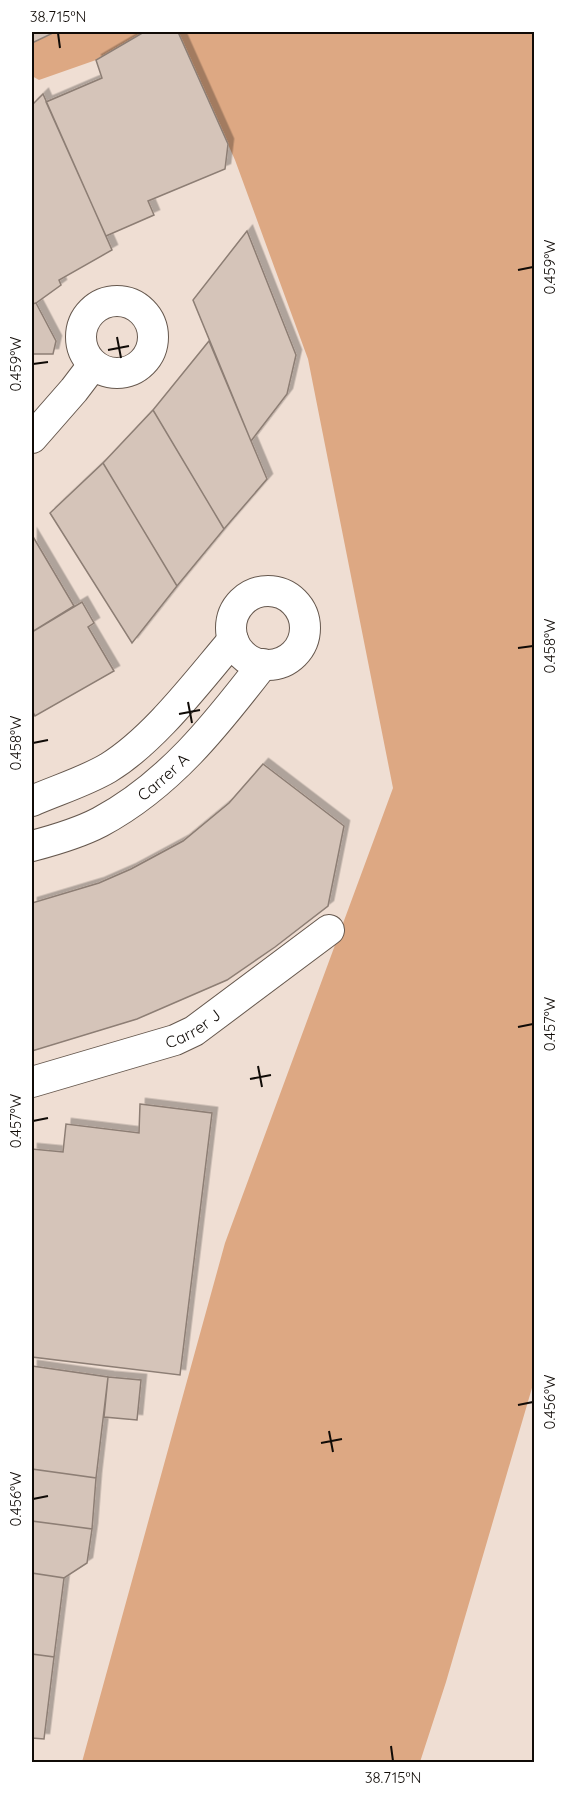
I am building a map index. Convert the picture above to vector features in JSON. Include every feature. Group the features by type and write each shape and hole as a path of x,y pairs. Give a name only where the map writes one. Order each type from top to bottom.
{"street":[{"path":"32,438 93,365"},
{"path":"262,591 285,595 301,611 305,624 304,638 299,650 293,656 282,663 263,664 255,663 244,657 233,640 231,626 234,614 241,603 251,595 262,591"},
{"path":"32,801 92,776 129,754 156,728 233,640"},
{"name":"Carrer A","path":"32,846 98,823 127,807 153,788 202,740 263,664"},
{"name":"Carrer J","path":"32,1082 175,1040 194,1031 329,930"}],"shaded area":[{"path":"53,32 144,32 96,60 39,80 32,76 32,43"},
{"path":"178,32 534,32 534,1381 446,1682 420,1762 82,1762 225,1243 393,788 308,359 235,160"}],"building":[{"path":"32,32 50,32 51,34 32,43"},
{"path":"144,32 178,32 228,144 225,169 148,201 154,215 106,236 46,102 102,78 96,60"},
{"path":"43,94 112,250 59,280 61,285 32,304 32,105"},
{"path":"247,231 296,355 287,394 251,441 193,300"},
{"path":"36,303 56,341 53,354 32,354 32,304"},
{"path":"209,341 267,479 224,529 153,410"},
{"path":"153,410 224,529 177,586 103,463"},
{"path":"103,463 177,586 132,643 50,513"},
{"path":"32,535 74,606 32,632"},
{"path":"82,602 94,623 88,627 114,671 35,716 32,710 32,632"},
{"path":"263,764 344,826 328,906 227,980 137,1019 32,1051 32,903 99,883 183,841 229,803"},
{"path":"140,1104 212,1113 180,1375 32,1357 32,1149 63,1152 66,1124 139,1133"},
{"path":"32,1366 108,1377 96,1478 32,1469"},
{"path":"108,1377 141,1380 137,1420 104,1417"},
{"path":"32,1469 96,1478 92,1529 32,1521"},
{"path":"32,1521 92,1529 87,1563 64,1578 32,1573"},
{"path":"32,1573 64,1578 54,1657 32,1654"},
{"path":"32,1654 54,1657 44,1739 32,1738"}]}
